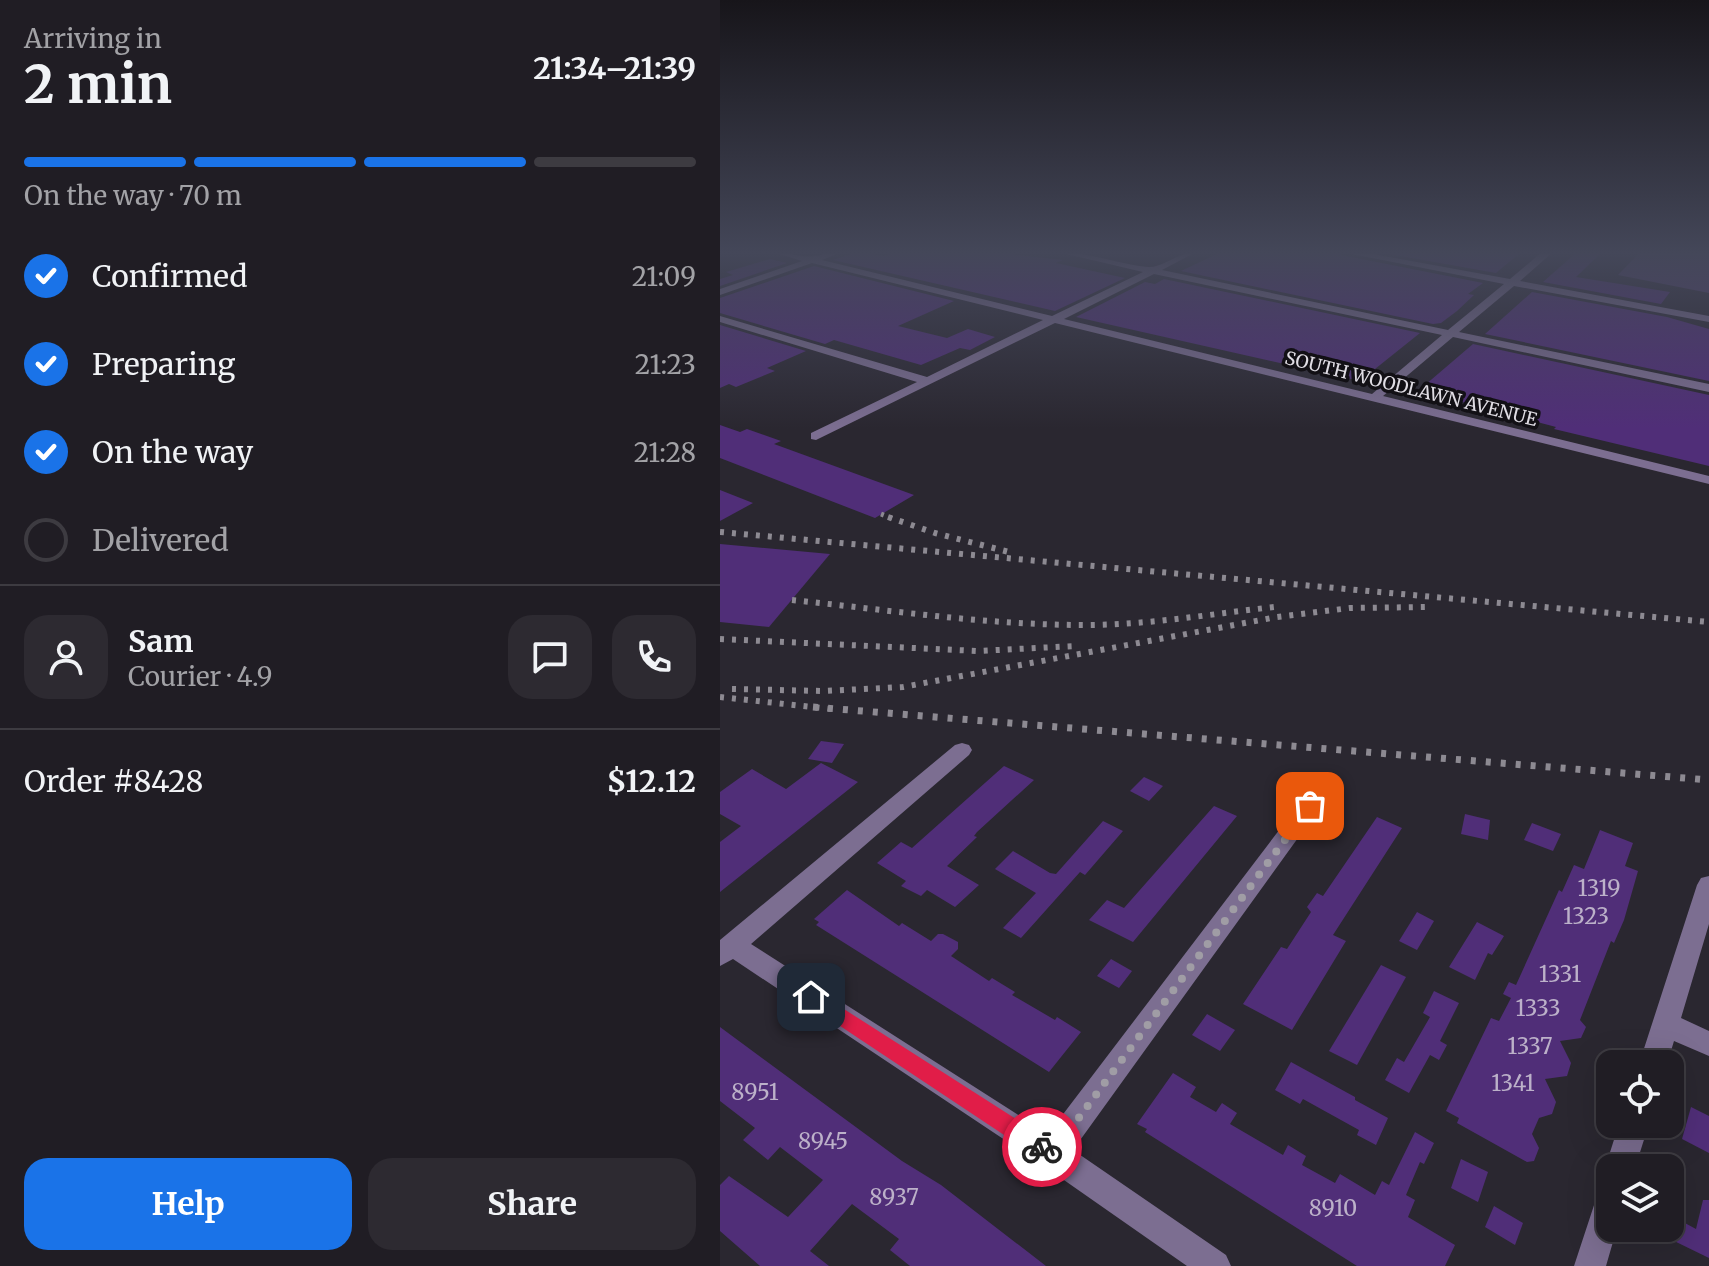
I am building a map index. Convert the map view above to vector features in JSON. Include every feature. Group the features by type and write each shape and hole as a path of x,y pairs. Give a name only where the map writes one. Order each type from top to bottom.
{"street":[{"name":"SOUTH WOODLAWN AVENUE","path":"1021,311 1709,480"},
{"path":"816,436 1070,311"},
{"path":"1343,311 1709,388"},
{"path":"1374,398 1478,311"},
{"path":"1666,311 1709,319"},
{"path":"720,319 928,381"},
{"path":"962,750 726,950 1052,1154 1215,1266"},
{"path":"1052,1154 1310,806"},
{"path":"1657,1050 1709,885"},
{"path":"1665,1024 1709,1044"},
{"path":"1590,1266 1597,1242"}],"building":[{"path":"931,311 898,326 947,338 968,329 995,337 970,350 960,348 921,365 834,340 825,344 720,313"},
{"path":"1088,311 1316,311 1420,333 1360,381 1076,317"},
{"path":"1372,311 1457,311 1441,323"},
{"path":"1511,311 1635,311 1667,317 1709,329 1709,381 1485,334"},
{"path":"720,325 806,351 767,368 775,371 736,387 729,384 720,388"},
{"path":"1473,344 1709,395 1709,466 1554,429 1556,427 1445,397 1438,404 1411,397"},
{"path":"720,425 740,432 747,429 781,441 774,444 914,495 875,518 720,458"},
{"path":"720,490 753,503 720,521"},
{"path":"720,544 830,554 769,627 720,622"},
{"path":"821,741 844,744 832,763 808,759"},
{"path":"821,763 858,782 720,892 720,842 741,826 720,814 720,792 752,769 786,789"},
{"path":"1004,766 1034,780 977,832 974,836 977,837 947,866 979,885 955,907 927,890 921,896 901,886 906,881 877,863 901,842 912,848"},
{"path":"1144,777 1163,786 1149,801 1130,791"},
{"path":"1214,806 1237,816 1133,942 1089,920 1107,900 1124,908"},
{"path":"1465,814 1490,820 1488,840 1461,834"},
{"path":"1377,817 1402,828 1333,935 1346,941 1292,1030 1243,1004 1281,947 1287,949 1311,912 1307,907 1317,893 1323,896"},
{"path":"1103,821 1123,831 1085,875 1080,872 1021,938 1003,928 1036,893 995,869 1013,851 1056,874"},
{"path":"1532,823 1561,834 1553,851 1524,840"},
{"path":"1600,830 1633,843 1625,866 1638,871 1624,920 1614,943 1611,941 1580,1020 1586,1027 1581,1038 1560,1041 1571,1063 1567,1076 1545,1079 1556,1102 1552,1114 1539,1118 1532,1134 1539,1148 1534,1161 1527,1162 1457,1123 1459,1118 1446,1111 1491,1018 1499,1021 1511,998 1503,994 1509,982 1516,985 1559,890 1562,892 1574,865 1584,869"},
{"path":"847,890 899,926 902,923 931,941 938,934 943,934 958,942 958,949 951,956 989,981 992,978 1015,992 1012,995 1081,1032 1049,1072 816,925 819,922 814,919"},
{"path":"1417,912 1434,921 1417,950 1399,941"},
{"path":"1477,922 1504,936 1492,955 1488,953 1475,980 1449,967"},
{"path":"1111,959 1132,971 1119,988 1097,976"},
{"path":"1381,965 1406,977 1357,1065 1329,1051"},
{"path":"1434,991 1459,1003 1440,1041 1447,1045 1439,1060 1430,1055 1409,1093 1385,1080 1397,1058 1404,1062 1430,1017 1423,1013"},
{"path":"1207,1014 1235,1030 1220,1051 1192,1035"},
{"path":"720,1027 902,1161 941,1185 1046,1266 910,1266 890,1250 899,1239 852,1204 810,1251 829,1266 760,1266 720,1231 720,1185 729,1176 788,1217 823,1180 780,1147 768,1160 743,1140 755,1128 720,1101"},
{"path":"1291,1062 1388,1118 1376,1145 1357,1135 1359,1130 1303,1099 1300,1104 1275,1090"},
{"path":"1173,1073 1196,1087 1190,1097 1216,1112 1222,1103 1237,1113 1230,1124 1283,1155 1288,1145 1306,1156 1302,1165 1335,1183 1340,1174 1375,1195 1382,1181 1389,1185 1415,1132 1434,1143 1424,1164 1420,1162 1406,1195 1415,1200 1408,1217 1455,1245 1445,1266 1357,1266 1145,1132 1147,1129 1137,1124"},
{"path":"1691,1107 1709,1116 1709,1153 1682,1139"},
{"path":"1461,1159 1488,1172 1478,1202 1451,1188"},
{"path":"1703,1200 1709,1200 1709,1258 1676,1242 1684,1242 1684,1223 1696,1229"},
{"path":"1494,1206 1523,1223 1515,1245 1485,1227"}],"railway":[{"path":"881,514 894,519"},
{"path":"888,517 1009,552"},
{"path":"720,532 1709,622"},
{"path":"792,600 975,620 1085,625 1156,621 1274,607"},
{"path":"732,689 824,691 903,687 1277,617 1350,608 1425,607"},
{"path":"720,639 978,651 1075,646"},
{"path":"720,697 831,709"},
{"path":"813,707 1709,780"}],"way so far":[{"path":"1042,1147 1052,1154 1310,806"}],"route":[{"path":"811,997 1042,1147"}]}
